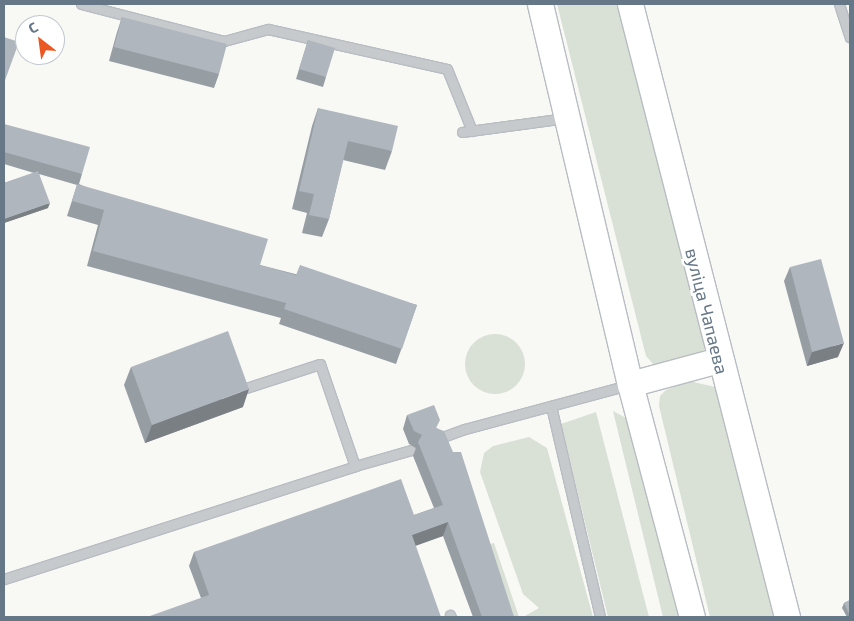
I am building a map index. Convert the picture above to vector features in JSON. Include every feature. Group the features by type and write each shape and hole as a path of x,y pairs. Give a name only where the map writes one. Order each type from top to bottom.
{"main road":[{"path":"540,4 569,118 630,384 692,617"},
{"name":"вуліца Чапаева","path":"630,4 719,360 786,617"},
{"path":"630,384 719,360"}],"lane":[{"path":"81,4 224,41 268,29 447,69 472,131"},
{"path":"839,4 850,37"},
{"path":"462,132 569,118"},
{"path":"246,388 320,364 355,466"},
{"path":"437,440 630,384"},
{"path":"551,406 600,617"},
{"path":"4,579 355,466 411,450"}],"shaded area":[{"path":"557,4 619,4 705,343 703,354 654,365 646,356"},
{"path":"495,334 511,339 516,343 520,348 525,364 520,380 516,385 511,389 495,394 479,389 474,385 470,380 465,364 470,348 474,343 479,339"},
{"path":"689,381 715,387 774,617 710,617 659,406 660,396 666,390"},
{"path":"613,411 628,419 679,617 663,617"},
{"path":"596,412 649,617 608,617 561,424"},
{"path":"529,437 547,448 593,617 523,617 539,608 523,594 480,472 484,453 493,446"},
{"path":"494,543 519,617 505,617 482,546"}],"building":[{"path":"122,17 227,44 219,74 114,47"},
{"path":"4,37 15,41 15,53 4,83"},
{"path":"308,40 335,48 326,77 299,69"},
{"path":"318,108 398,126 392,151 348,141 329,219 309,215 314,194 299,191"},
{"path":"4,124 90,147 82,174 4,152"},
{"path":"38,171 50,203 4,219 4,183"},
{"path":"77,184 268,239 260,265 296,275 300,265 417,305 402,349 284,309 286,303 93,251 104,210 72,201"},
{"path":"821,259 844,343 812,352 790,267"},
{"path":"228,331 249,389 152,425 131,367"},
{"path":"434,405 440,420 436,428 444,431 453,452 461,452 514,617 482,617 448,522 412,535 441,617 147,617 209,595 194,552 401,479 414,515 443,505 418,442 422,435 414,431 407,415"},
{"path":"850,600 850,616 844,603"}]}
